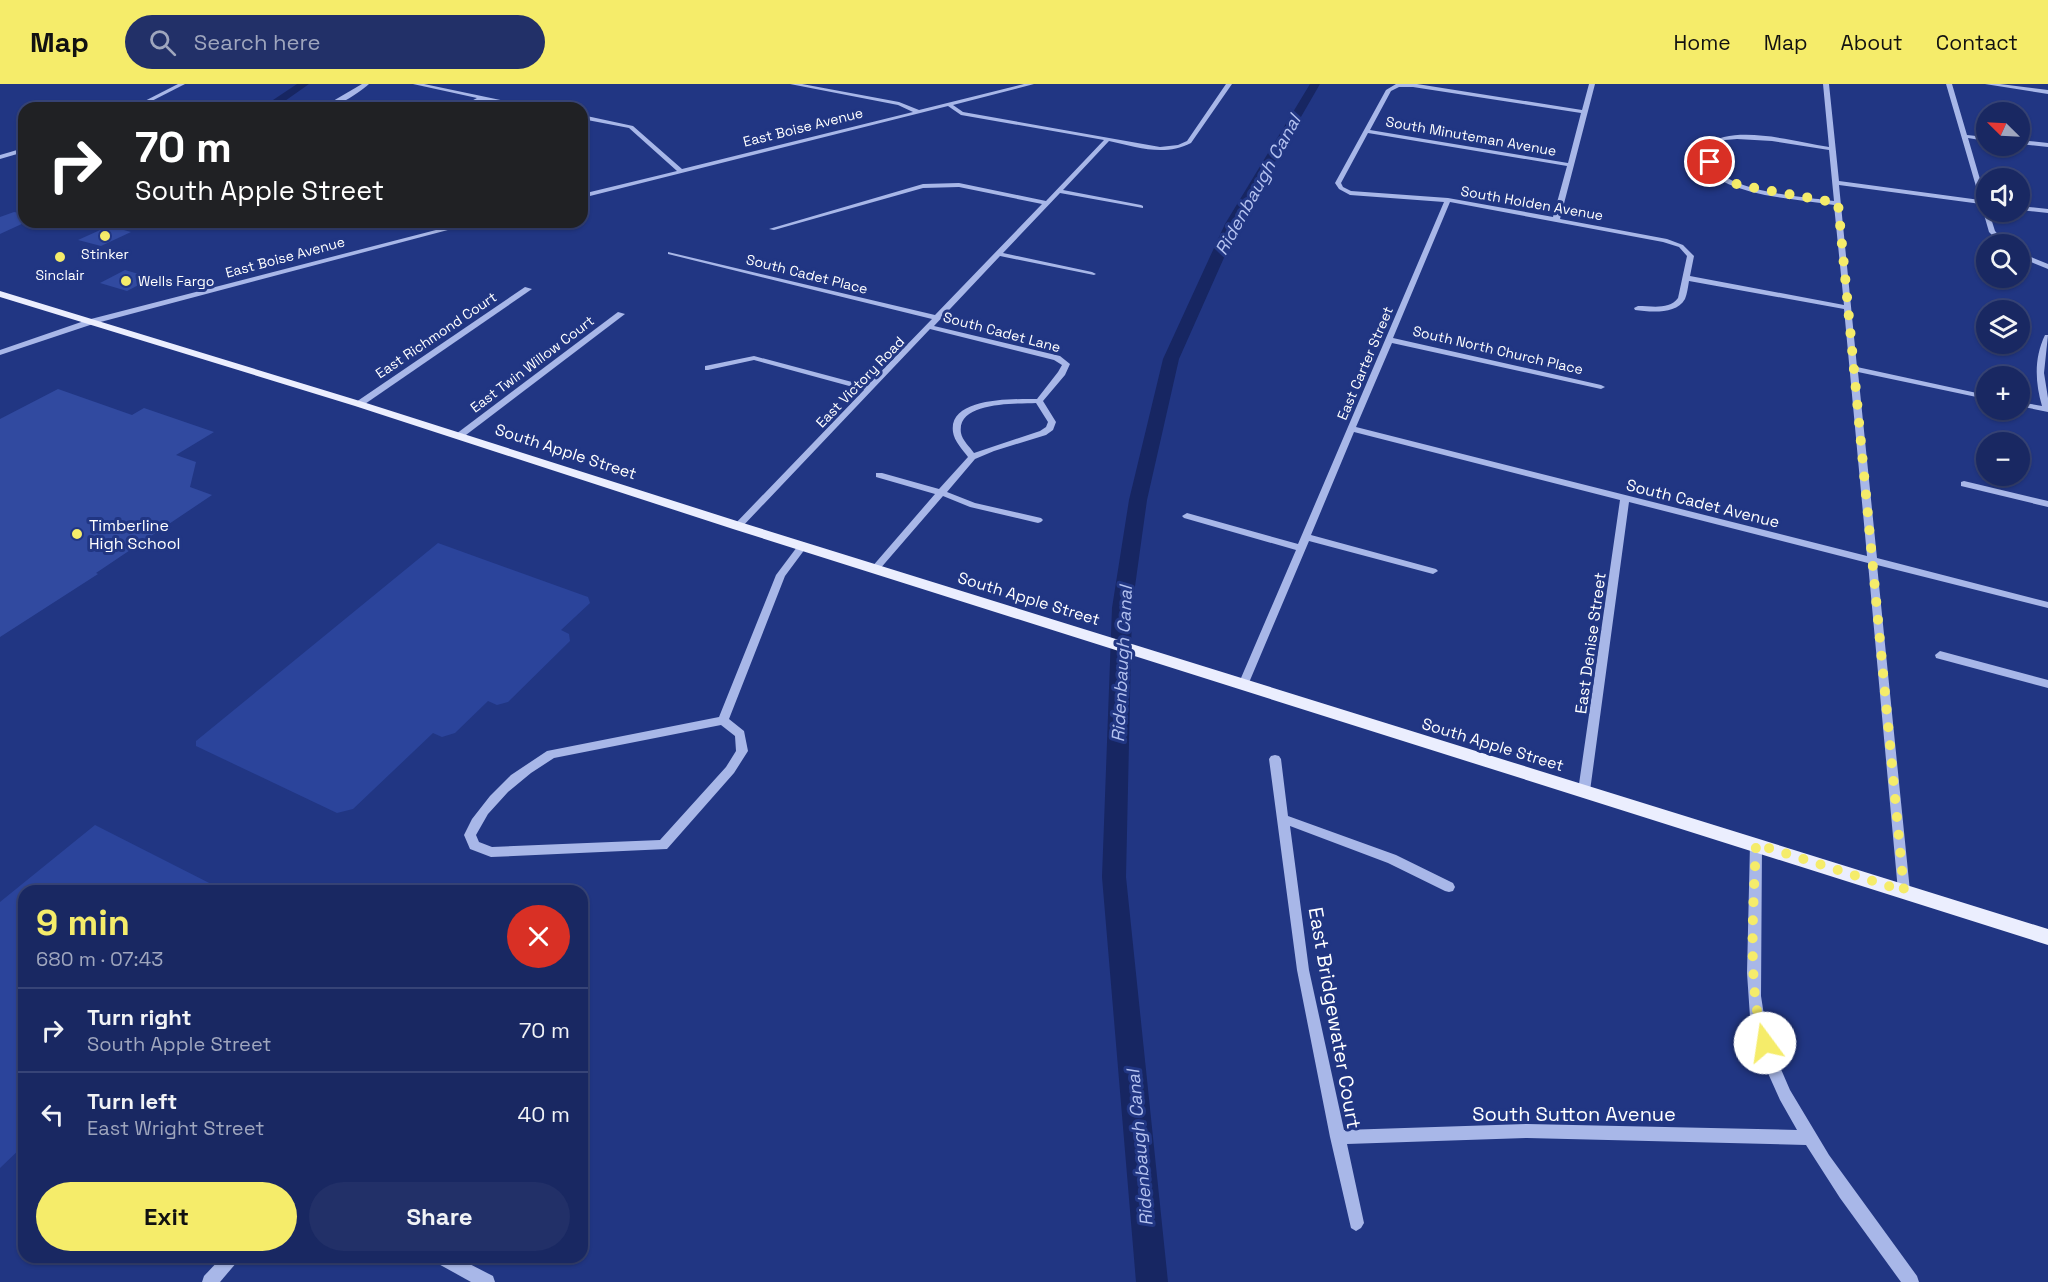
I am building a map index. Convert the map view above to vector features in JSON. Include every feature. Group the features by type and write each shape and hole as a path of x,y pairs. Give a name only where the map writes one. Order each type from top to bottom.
{"main road":[{"name":"South Apple Street","path":"0,294 359,404 738,526 2048,937"}],"street":[{"path":"146,102 182,84"},
{"path":"336,102 366,84"},
{"path":"416,84 507,102"},
{"path":"793,84 899,104 918,112"},
{"name":"East Boise Avenue","path":"588,194 1031,84"},
{"path":"948,104 961,112 1158,148 1184,146 1189,142 1229,84"},
{"path":"1556,220 1592,84"},
{"path":"1826,84 1904,891"},
{"path":"1949,84 1976,174"},
{"path":"1988,84 2048,92"},
{"path":"1367,131 1389,90 1398,85 1413,85 1585,112"},
{"path":"473,102 483,97"},
{"path":"588,118 631,127 682,171"},
{"name":"South Minuteman Avenue","path":"1367,131 1570,165"},
{"name":"South Holden Avenue","path":"1367,131 1338,183 1341,188 1369,196 1448,200 1665,240 1681,246 1690,256 1682,298 1677,305 1664,309 1638,308"},
{"path":"1964,136 1976,138"},
{"path":"1832,149 1751,137 1715,142 1709,155 1710,162 1720,177 1739,185 1838,203"},
{"name":"East Victory Road","path":"738,526 1108,139"},
{"path":"2030,143 2048,145"},
{"path":"0,157 18,152"},
{"path":"1836,183 1976,202"},
{"path":"772,229 923,186 958,185 1048,203"},
{"path":"1059,191 1141,207"},
{"name":"East Carter Street","path":"1244,685 1448,200"},
{"path":"2030,209 2048,211"},
{"name":"East Boise Avenue","path":"0,353 90,322 438,228"},
{"name":"South Cadet Place","path":"669,253 938,318"},
{"path":"999,254 1092,274"},
{"path":"2030,263 2048,267"},
{"path":"1687,278 1848,308"},
{"name":"East Richmond Court","path":"359,404 528,289"},
{"name":"East Twin Willow Court","path":"459,436 621,314"},
{"name":"South Cadet Lane","path":"930,327 1057,358 1066,364 1062,373 1039,401"},
{"path":"2030,406 2047,410 2039,379 2040,364 2048,337"},
{"name":"South North Church Place","path":"1390,340 1601,387"},
{"path":"708,368 754,358 870,389"},
{"path":"1854,369 1976,395"},
{"path":"876,568 972,457 1043,433 1050,428 1052,422 1039,401 978,405 962,415 957,425 957,434 972,457"},
{"name":"South Cadet Avenue","path":"1352,429 2048,605"},
{"path":"879,475 942,493 973,505 1038,520"},
{"path":"1964,484 2048,504"},
{"name":"East Denise Street","path":"1584,791 1625,499"},
{"path":"1187,516 1301,548"},
{"path":"1306,537 1433,572"},
{"path":"723,720 781,576 803,545"},
{"path":"1940,656 2048,684"},
{"path":"723,720 740,734 742,751 730,770 663,845 491,852 474,845 470,834 476,821 529,767 550,754 723,720"},
{"name":"East Bridgewater Court","path":"1275,759 1303,970 1356,1223"},
{"path":"1283,819 1392,859 1449,888"},
{"path":"1756,844 1754,976 1759,1026 1777,1076 1810,1138 1834,1176 1911,1282"},
{"name":"South Sutton Avenue","path":"1337,1137 1527,1131 1810,1138"},
{"path":"210,1282 227,1263"},
{"path":"451,1263 487,1282"}],"shaded area":[{"path":"438,543 588,597 590,603 561,630 569,634 570,641 508,702 497,705 488,701 455,733 442,737 433,733 353,809 337,813 196,746 196,741"},
{"path":"95,825 213,885 21,885"},
{"path":"18,887 18,1151 0,1168 0,902"}],"building":[{"path":"18,213 18,226 0,234 0,217"},
{"name":"Stinker","path":"105,228 131,232 101,246 78,240"},
{"name":"Wells Fargo","path":"125,270 152,278 127,291 100,283"},
{"name":"Timberline High School","path":"58,389 132,415 144,408 214,432 176,455 196,462 190,487 212,495 96,573 98,574 0,637 0,419"}],"waterway":[{"path":"276,102 304,84"},
{"name":"Ridenbaugh Canal","path":"1152,1282 1114,877 1122,608 1138,500 1171,359 1232,224 1315,84"}],"place":[{"name":"Stinker","path":"105,236"},
{"name":"Sinclair","path":"60,257"},
{"name":"Wells Fargo","path":"126,281"},
{"name":"Timberline High School","path":"77,534"}],"route":[{"path":"1710,162 1720,177 1739,185 1838,203 1904,891 1756,844 1754,976 1759,1026 1765,1043"}]}
